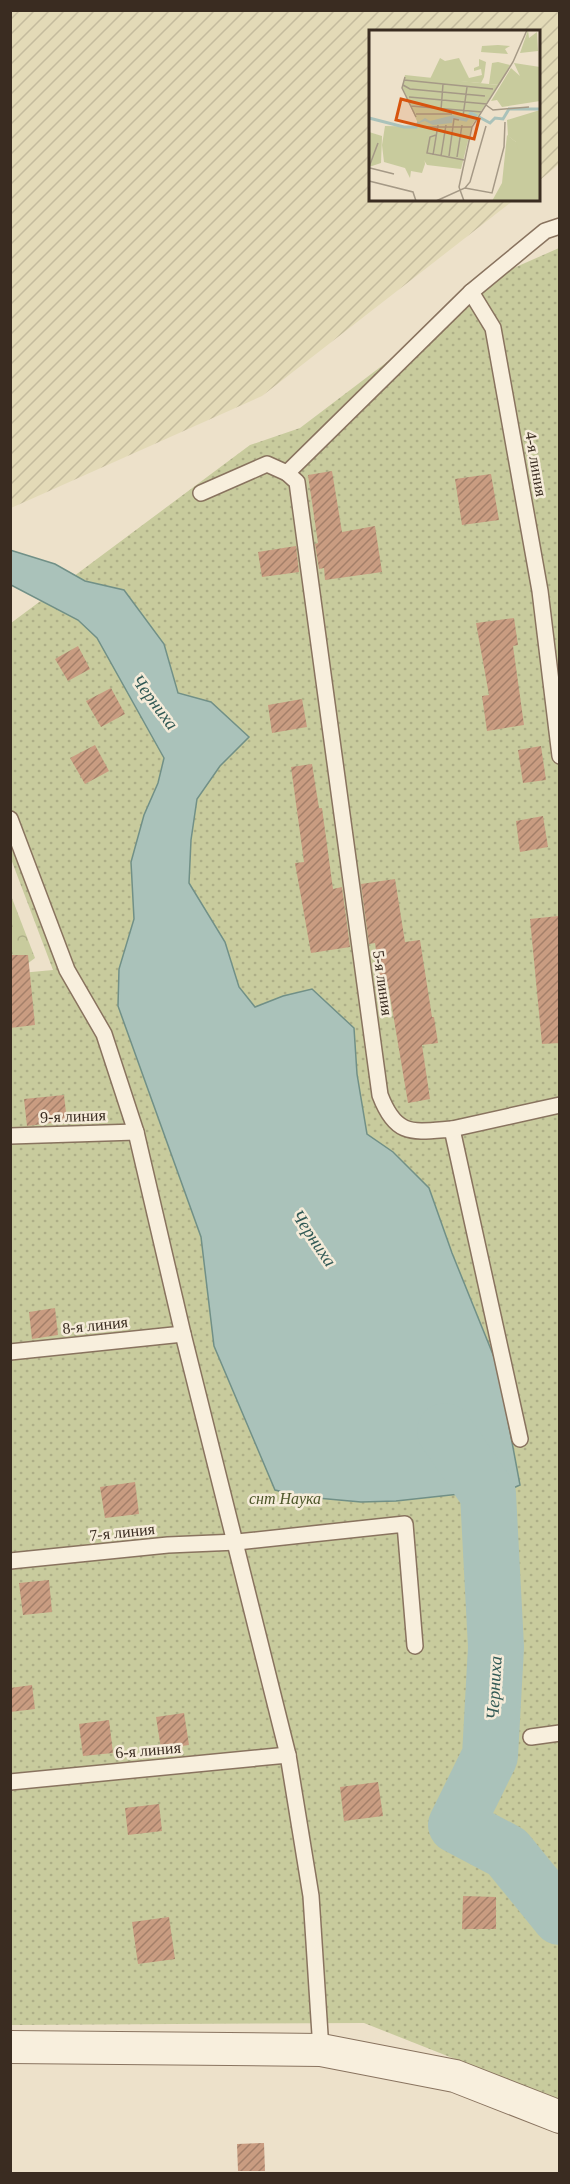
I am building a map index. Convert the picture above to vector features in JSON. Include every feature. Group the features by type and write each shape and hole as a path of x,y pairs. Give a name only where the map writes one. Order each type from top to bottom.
{"street":[{"path":"10,2046 321,2050 456,2076 560,2117"}],"lane":[{"path":"201,493 267,464 287,473 471,292 545,231 560,226"},
{"name":"4-я линия","path":"471,292 493,328 540,591 560,756"},
{"name":"5-я линия","path":"287,473 297,482 380,1095 386,1112 393,1122 418,1132 452,1129 560,1105"},
{"path":"10,819 67,970 104,1034 136,1132 183,1334 237,1542 288,1755 312,1896 321,2050"},
{"path":"452,1129 520,1439"},
{"name":"9-я линия","path":"10,1136 136,1132"},
{"name":"8-я линия","path":"10,1352 183,1334"},
{"name":"7-я линия","path":"10,1561 168,1545 237,1542 405,1524 415,1646"},
{"path":"531,1737 560,1733"},
{"name":"6-я линия","path":"10,1782 288,1755"}],"shaded area":[{"path":"10,11 559,11 559,164 540,180 540,30 369,30 369,201 513,201 262,396 11,508"}],"green space":[{"name":"снт Наука","path":"559,248 559,2100 364,2023 11,2025 10,974 53,970 11,859 11,623 250,445 300,428 507,271"},
{"path":"10,893 35,958 11,976 10,976"}],"water":[{"path":"10,550 55,564 85,581 124,590 164,644 178,693 211,702 249,737 220,766 197,799 191,840 189,883 225,942 239,987 255,1007 283,996 312,989 354,1028 357,1074 367,1134 393,1152 429,1188 452,1253 498,1367 520,1485 500,1494 469,1493 396,1501 361,1502 306,1497 275,1490 214,1346 201,1237 118,1006 119,969 134,919 131,862 144,815 158,783 164,758 97,638 78,620 11,585"}],"building":[{"path":"332,471 342,532 375,526 382,572 325,580 324,568 319,569 315,544 318,543 308,475"},
{"path":"491,474 499,520 462,525 455,479"},
{"path":"296,546 299,572 262,577 258,552"},
{"path":"514,618 518,645 513,646 524,725 487,731 482,696 489,695 476,623"},
{"path":"78,646 90,669 68,681 55,659"},
{"path":"111,688 125,714 101,727 86,701"},
{"path":"302,699 307,727 272,733 268,705"},
{"path":"95,745 109,771 85,784 70,758"},
{"path":"541,746 546,780 523,783 518,750"},
{"path":"312,764 319,808 322,808 333,889 342,887 350,947 311,953 295,863 304,862 291,767"},
{"path":"543,816 548,847 520,852 516,821"},
{"path":"395,879 405,942 420,940 438,1043 422,1045 430,1099 408,1103 388,984 381,985 375,943 369,944 361,884"},
{"path":"558,916 560,1043 542,1044 530,919"},
{"path":"10,955 28,955 35,1025 10,1028"},
{"path":"64,1095 67,1121 27,1126 24,1099"},
{"path":"55,1308 58,1335 32,1339 29,1312"},
{"path":"135,1482 139,1514 105,1518 100,1487"},
{"path":"49,1580 52,1612 23,1615 19,1583"},
{"path":"32,1685 35,1709 10,1712 10,1688"},
{"path":"184,1713 189,1745 161,1749 156,1717"},
{"path":"109,1720 113,1753 83,1756 79,1724"},
{"path":"378,1782 383,1816 344,1821 340,1787"},
{"path":"159,1804 162,1831 128,1835 125,1808"},
{"path":"463,1896 496,1897 496,1929 462,1929"},
{"path":"169,1917 175,1959 138,1964 132,1922"},
{"path":"264,2143 265,2171 238,2171 237,2144"}],"waterway":[{"name":"Черниха","path":"445,1431 488,1494 496,1647 490,1756 456,1825 507,1852 560,1917"}]}
